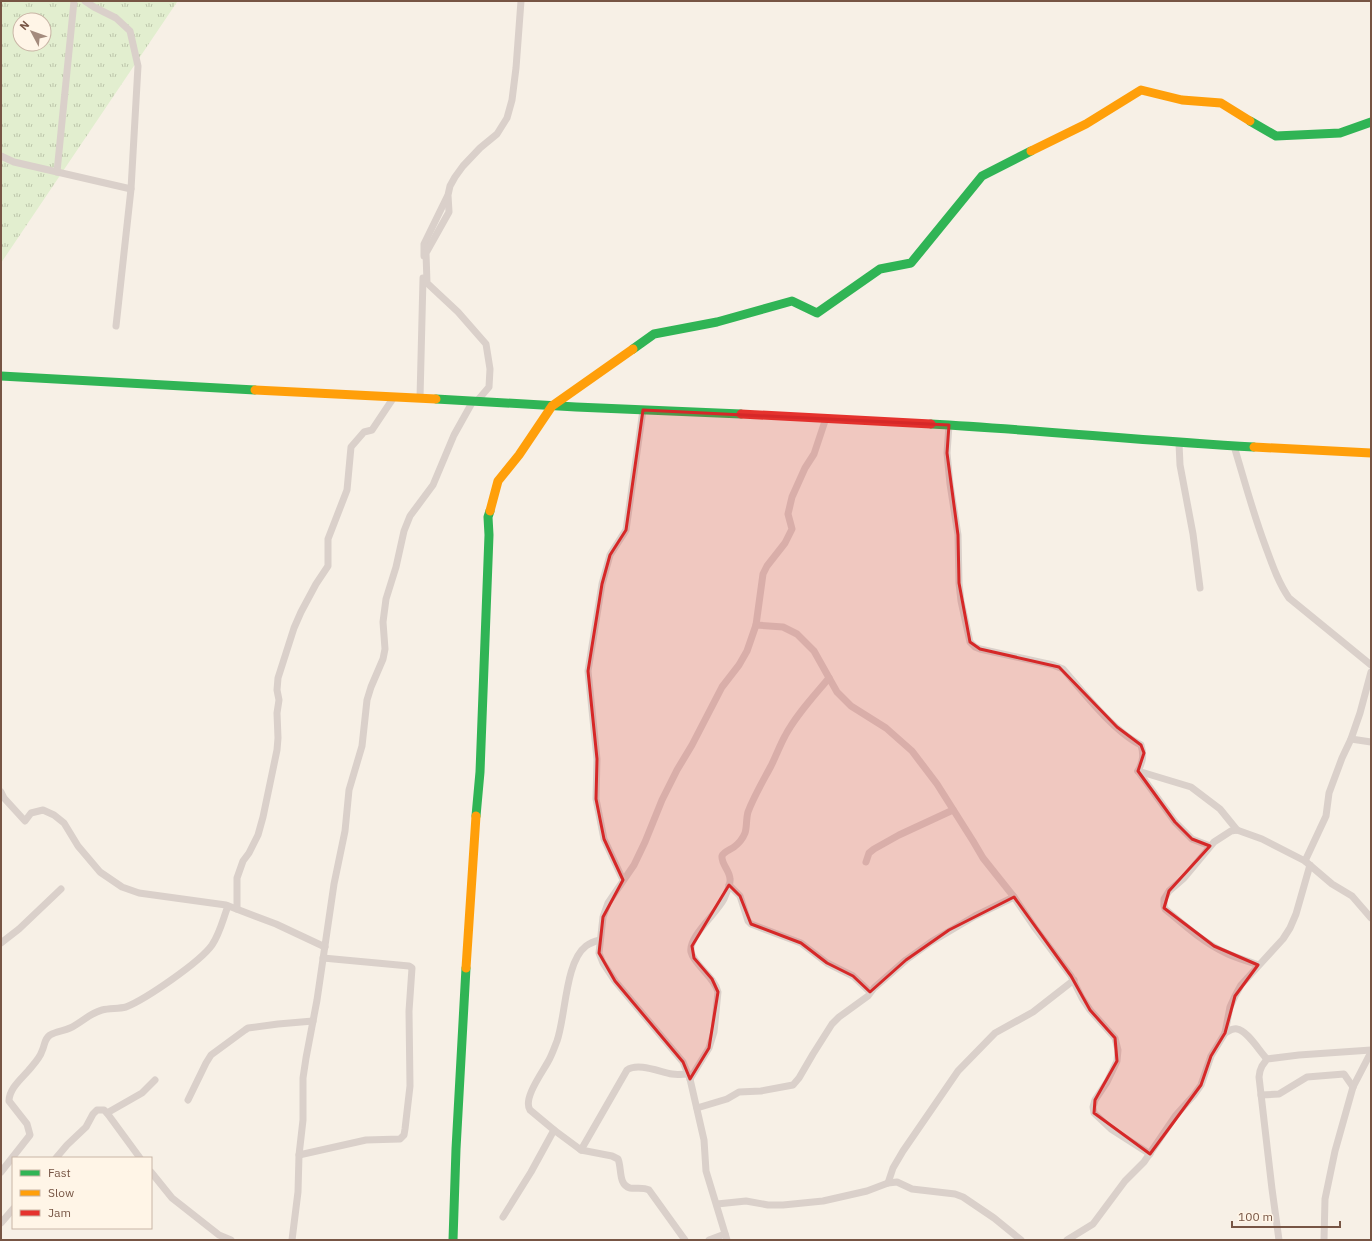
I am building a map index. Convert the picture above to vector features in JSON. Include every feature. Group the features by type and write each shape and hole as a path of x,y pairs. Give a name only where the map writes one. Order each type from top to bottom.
{"street":[{"path":"57,172 74,1"},
{"path":"85,1 116,18 130,31 138,66 131,189 116,326"},
{"path":"292,1240 298,1192 299,1155 303,1120 303,1078 334,884 345,831 349,790 362,746 369,694 383,659 385,649 383,622 386,599 404,531 410,516 433,485 454,436 475,401 489,387 490,369 486,344 458,312 427,283 426,253 449,212 448,196 450,186 455,177 480,148 497,134 506,118 512,100 521,1"},
{"path":"453,1240 456,1149 473,846 480,772 489,535 488,517 498,481 519,455 552,406 654,334 717,322 792,301 817,313 880,269 911,263 982,176 1086,124 1141,90 1182,100 1221,103 1276,136 1340,133 1371,122"},
{"path":"1,156 14,162 131,189"},
{"path":"420,398 424,244 448,196"},
{"path":"1,376 57,378 162,386 987,427 1179,443 1371,453"},
{"path":"238,909 237,878 243,861 260,829 277,750 277,713 279,700 277,690 278,678 294,628 316,584 328,566 328,539 347,490 351,447 364,432 372,430 394,397"},
{"path":"624,880 604,839 596,799 597,759 588,671 602,584 610,555 626,530 643,410"},
{"path":"709,1240 726,1237 706,1171 704,1140 689,1076 683,1062 616,981 603,963 600,953 600,940 603,917 608,903 634,866 662,800 722,687 744,657 756,625 763,574 767,566 785,543 792,529 788,514 792,497 805,468 814,454 826,418"},
{"path":"949,425 947,453 958,535 959,582 970,642 975,647 980,649 1053,665 1063,669 1117,727 1134,742 1141,745 1144,754 1142,764 1138,771"},
{"path":"1179,443 1180,466 1193,534 1200,588"},
{"path":"1234,446 1260,532 1276,575 1288,598 1371,665"},
{"path":"756,625 783,627 797,634 814,651 837,692 851,706 886,728 912,751 937,784 983,858 1014,897 1074,980 1082,998 1090,1010 1115,1038 1118,1050 1117,1061 1107,1082 1095,1100 1093,1108 1094,1113 1111,1129 1150,1154"},
{"path":"1067,1240 1093,1224 1125,1181 1144,1162 1176,1115 1194,1095 1201,1085 1211,1056 1225,1033 1230,1007 1241,985 1283,939 1290,928 1296,914 1307,863 1326,816 1328,794 1351,739 1366,694 1371,672"},
{"path":"689,1076 709,1048 714,1032 718,992 717,987 691,953 696,936 723,900 729,885 730,878 722,858 723,854 736,845 745,833 747,814 772,766 785,736 794,722 829,678"},
{"path":"1351,739 1371,742"},
{"path":"1138,771 1191,787 1220,810 1237,830 1262,839 1307,863 1332,884 1352,896 1371,918"},
{"path":"1138,771 1175,822 1192,839 1210,846"},
{"path":"1,792 4,798 24,822 30,813 43,810 54,815 64,823 78,846 100,872 122,887 139,893 228,906 276,924 325,947"},
{"path":"866,862 869,853 874,849 899,835 953,810"},
{"path":"1237,830 1227,834 1210,846 1184,878 1169,891 1164,899 1164,906 1165,909 1201,938 1226,953 1258,965"},
{"path":"729,885 740,896 748,921 751,924 801,943 827,963 853,976 870,992"},
{"path":"1,943 19,929 61,889"},
{"path":"697,1108 727,1100 739,1092 760,1091 793,1085 799,1078 832,1024 847,1010 868,996 870,992 906,960 949,930 1014,897"},
{"path":"13,1157 30,1135 27,1124 9,1101 9,1096 43,1051 46,1039 57,1031 69,1029 102,1010 126,1007 184,971 202,956 211,946 216,938 228,906"},
{"path":"600,940 587,945 579,953 574,962 558,1040 530,1094 528,1107 554,1130 581,1150 612,1156 618,1159 622,1182 628,1187 649,1190 685,1240"},
{"path":"299,1155 366,1140 400,1139 406,1130 410,1086 408,1011 412,968 409,966 323,958"},
{"path":"888,1183 902,1151 958,1071 995,1033 1034,1012 1074,980"},
{"path":"188,1100 211,1054 248,1028 313,1021"},
{"path":"1225,1033 1234,1028 1244,1032 1267,1059"},
{"path":"1279,1240 1261,1095 1260,1071 1262,1066 1267,1059 1299,1055 1371,1051 1353,1087 1335,1151 1326,1192 1324,1240"},
{"path":"581,1150 628,1070 636,1067 689,1076"},
{"path":"1261,1095 1279,1094 1308,1077 1344,1074 1353,1087"},
{"path":"107,1112 142,1093 155,1080"},
{"path":"57,1157 86,1127 97,1110 104,1110 107,1112 139,1157"},
{"path":"503,1217 531,1172 554,1130"},
{"path":"1,1172 12,1158"},
{"path":"152,1173 172,1198 217,1237 231,1240"},
{"path":"717,1204 746,1201 768,1205 782,1205 822,1201 867,1191 888,1183 897,1182 912,1189 949,1193 963,1197 994,1218 1021,1240"},
{"path":"1,1223 12,1210"}],"highlighted area":[{"path":"643,410 949,425 947,453 958,535 959,583 970,642 980,649 1059,667 1117,727 1141,745 1144,753 1138,771 1175,822 1192,839 1210,846 1169,891 1164,908 1214,946 1258,965 1235,996 1225,1033 1211,1056 1201,1085 1150,1154 1094,1113 1095,1100 1117,1061 1115,1038 1090,1010 1071,976 1014,897 949,930 906,960 870,992 853,976 827,963 801,943 751,924 740,896 729,885 692,946 694,958 712,979 718,992 709,1048 690,1079 683,1062 615,981 599,953 603,917 623,880 604,839 596,799 597,759 588,671 602,584 610,555 626,530"}],"green space":[{"path":"1,1 177,2 1,263"}],"traffic: fast":[{"path":"1250,121 1276,136 1340,133 1371,122"},
{"path":"633,349 654,334 717,322 792,301 817,313 880,269 911,263 982,176 1031,151"},
{"path":"1,376 255,390"},
{"path":"436,399 741,414"},
{"path":"931,424 1254,447"},
{"path":"476,816 480,772 489,535 488,517 490,511"},
{"path":"453,1240 456,1149 466,968"}],"traffic: slow":[{"path":"1031,151 1086,124 1141,90 1182,100 1221,103 1250,121"},
{"path":"490,511 498,481 519,455 552,406 633,349"},
{"path":"255,390 436,399"},
{"path":"1254,447 1371,453"},
{"path":"466,968 476,816"}],"traffic: jam":[{"path":"741,414 931,424"}]}
